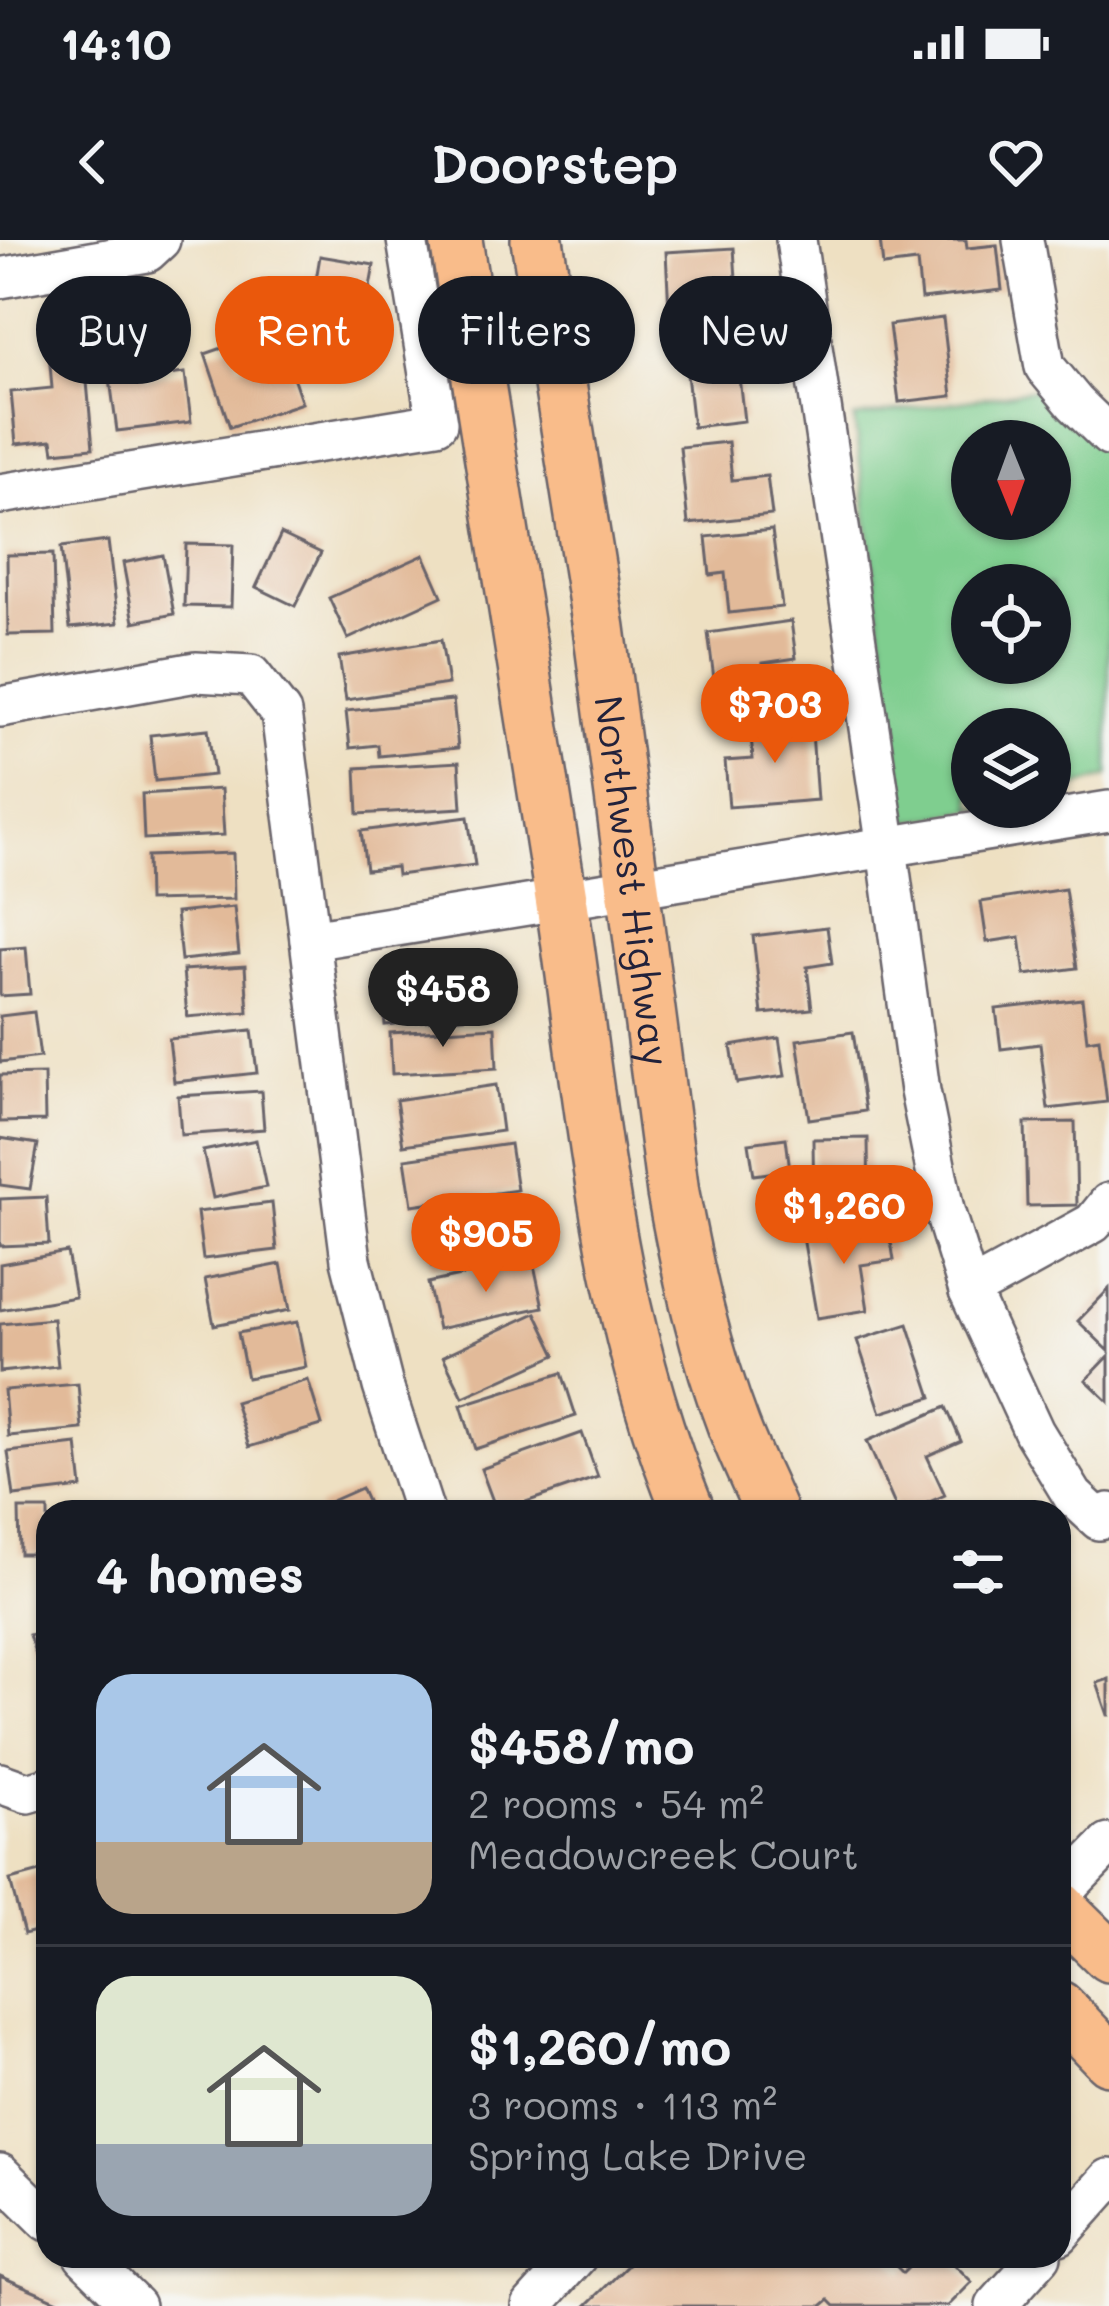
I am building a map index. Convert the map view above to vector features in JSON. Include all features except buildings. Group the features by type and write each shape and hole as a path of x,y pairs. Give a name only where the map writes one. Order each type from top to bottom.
{"main road":[{"name":"Northwest Highway","path":"456,240 561,899 602,1197 625,1315 684,1500"},
{"name":"Northwest Highway","path":"537,240 598,628 673,1193 709,1352 734,1429 766,1500"},
{"path":"1071,1919 1109,1956"},
{"path":"1071,2019 1109,2059"}],"street":[{"path":"0,494 437,423 407,240"},
{"path":"796,240 920,1091 944,1210 969,1291 1034,1432 1073,1496 1104,1517"},
{"path":"1022,240 1045,367 1109,436"},
{"path":"0,278 153,246"},
{"path":"0,707 196,672 251,675 281,713 351,1260 383,1386 420,1500"},
{"path":"310,940 1109,811"},
{"path":"969,1291 1093,1222 1109,1203"},
{"path":"0,1783 28,1793 36,1790"},
{"path":"1071,1883 1109,1844"},
{"path":"0,2174 36,2209"},
{"path":"1071,2222 1109,2179"},
{"path":"96,2268 135,2306"},
{"path":"532,2306 566,2268"},
{"path":"996,2306 1030,2268"}],"green space":[{"path":"1044,388 1109,457 1109,776 1071,788 1071,708 951,708 951,814 906,822 854,418"}]}
